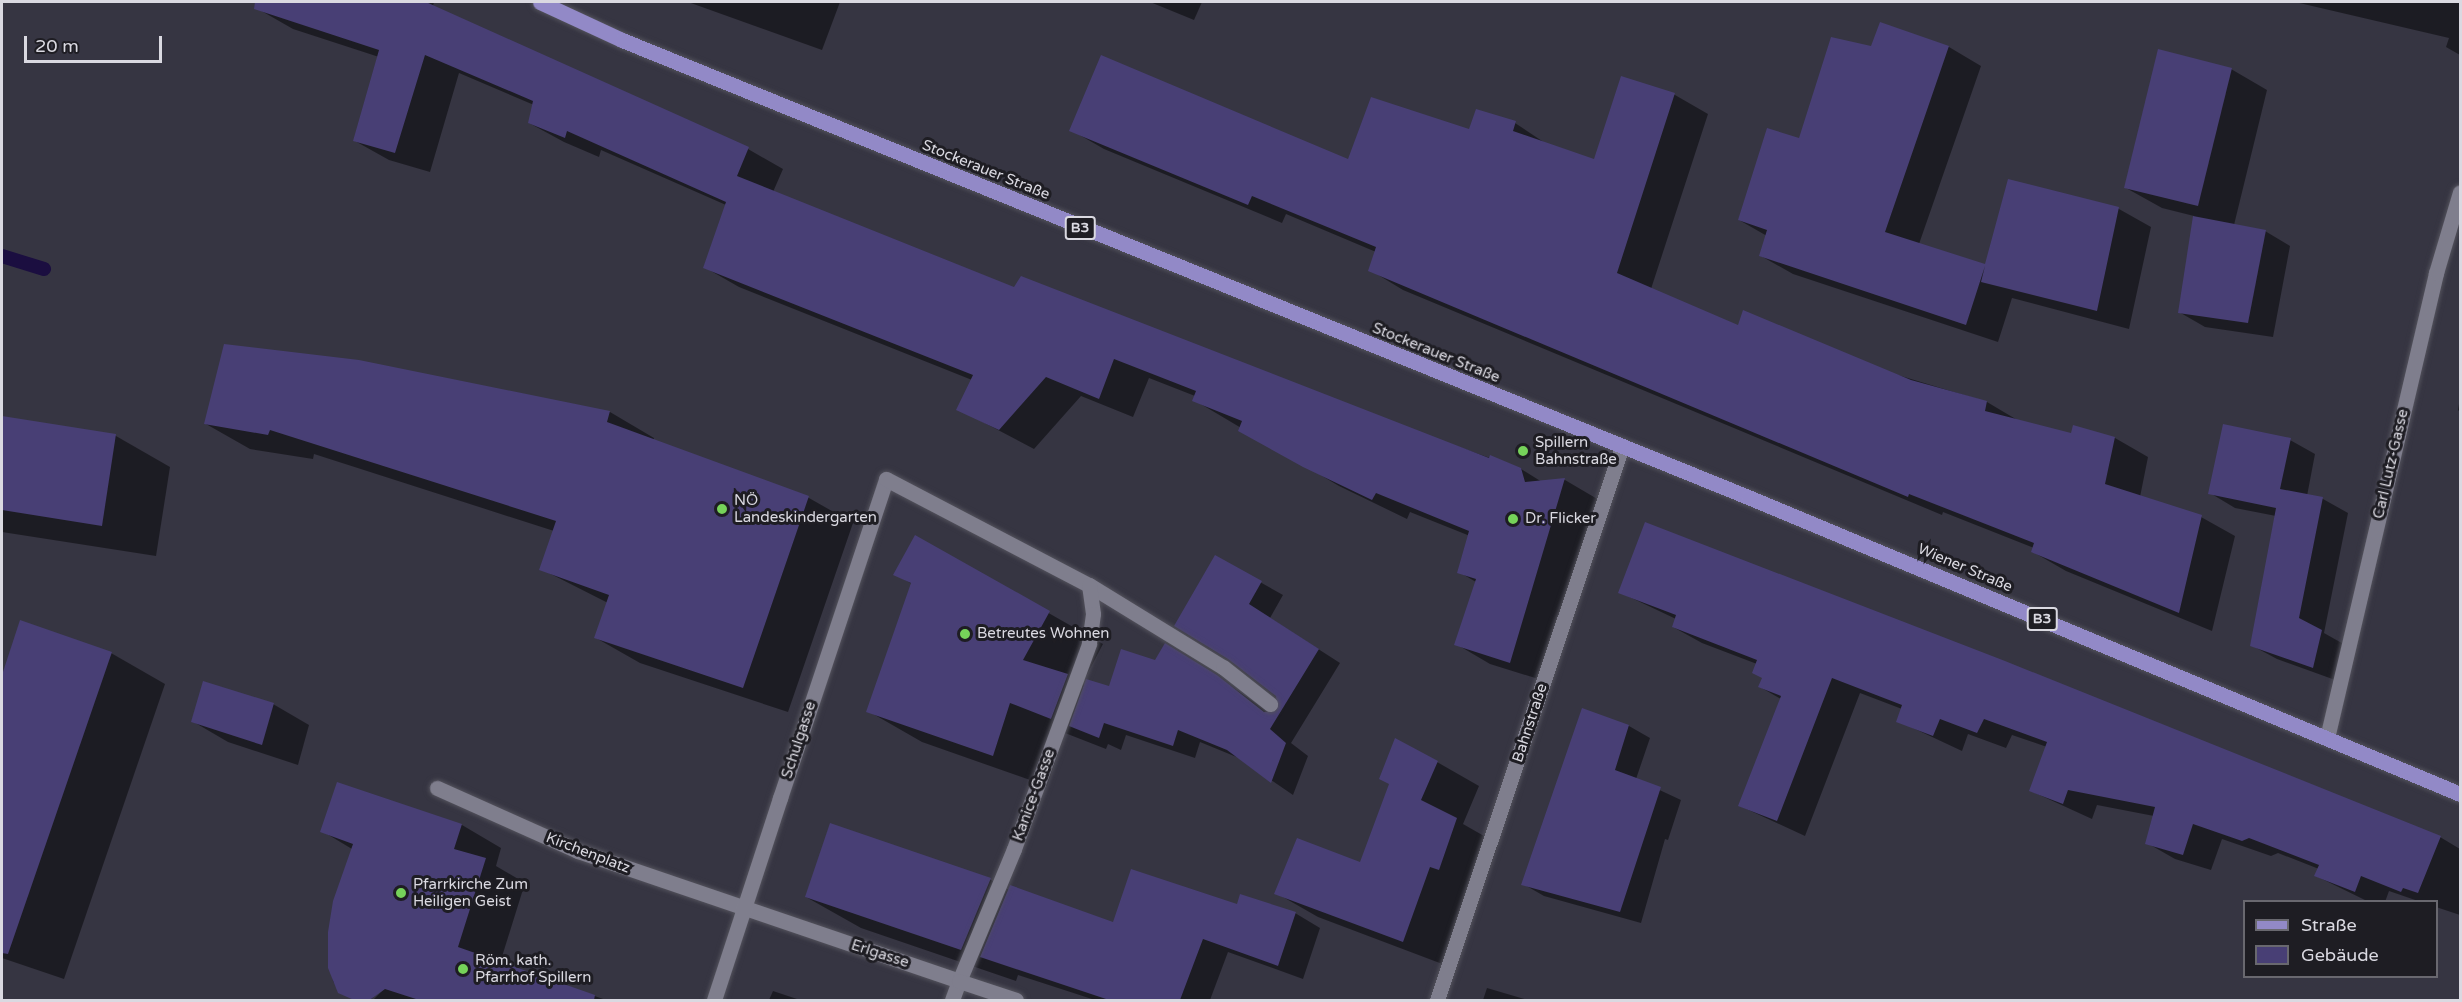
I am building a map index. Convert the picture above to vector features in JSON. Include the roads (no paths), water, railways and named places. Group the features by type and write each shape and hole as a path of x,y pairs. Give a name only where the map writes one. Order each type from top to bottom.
{"main road":[{"name":"Stockerauer Straße","path":"540,2 622,40 1622,446"},
{"name":"Wiener Straße","path":"1622,446 2460,794"}],"street":[{"name":"Carl Lutz-Gasse","path":"2327,738 2436,273 2460,192"},
{"name":"Bahnstraße","path":"1437,1000 1622,446"},
{"name":"Schulgasse","path":"714,1000 886,479 1089,585"},
{"path":"1089,585 1223,667 1270,704"},
{"name":"Kanice-Gasse","path":"952,1000 1014,849 1089,644 1094,614 1089,585"},
{"name":"Kirchenplatz","path":"437,788 578,851 743,909"},
{"name":"Erlgasse","path":"743,909 1016,1000"}],"waterway":[{"path":"2,256 44,269"}],"place":[{"name":"Spillern Bahnstraße","path":"1523,451"},
{"name":"NÖ Landeskindergarten","path":"722,509"},
{"name":"Dr. Flicker","path":"1513,519"},
{"name":"Betreutes Wohnen","path":"965,634"},
{"name":"Pfarrkirche Zum Heiligen Geist","path":"401,893"},
{"name":"Röm. kath. Pfarrhof Spillern","path":"463,969"}]}
